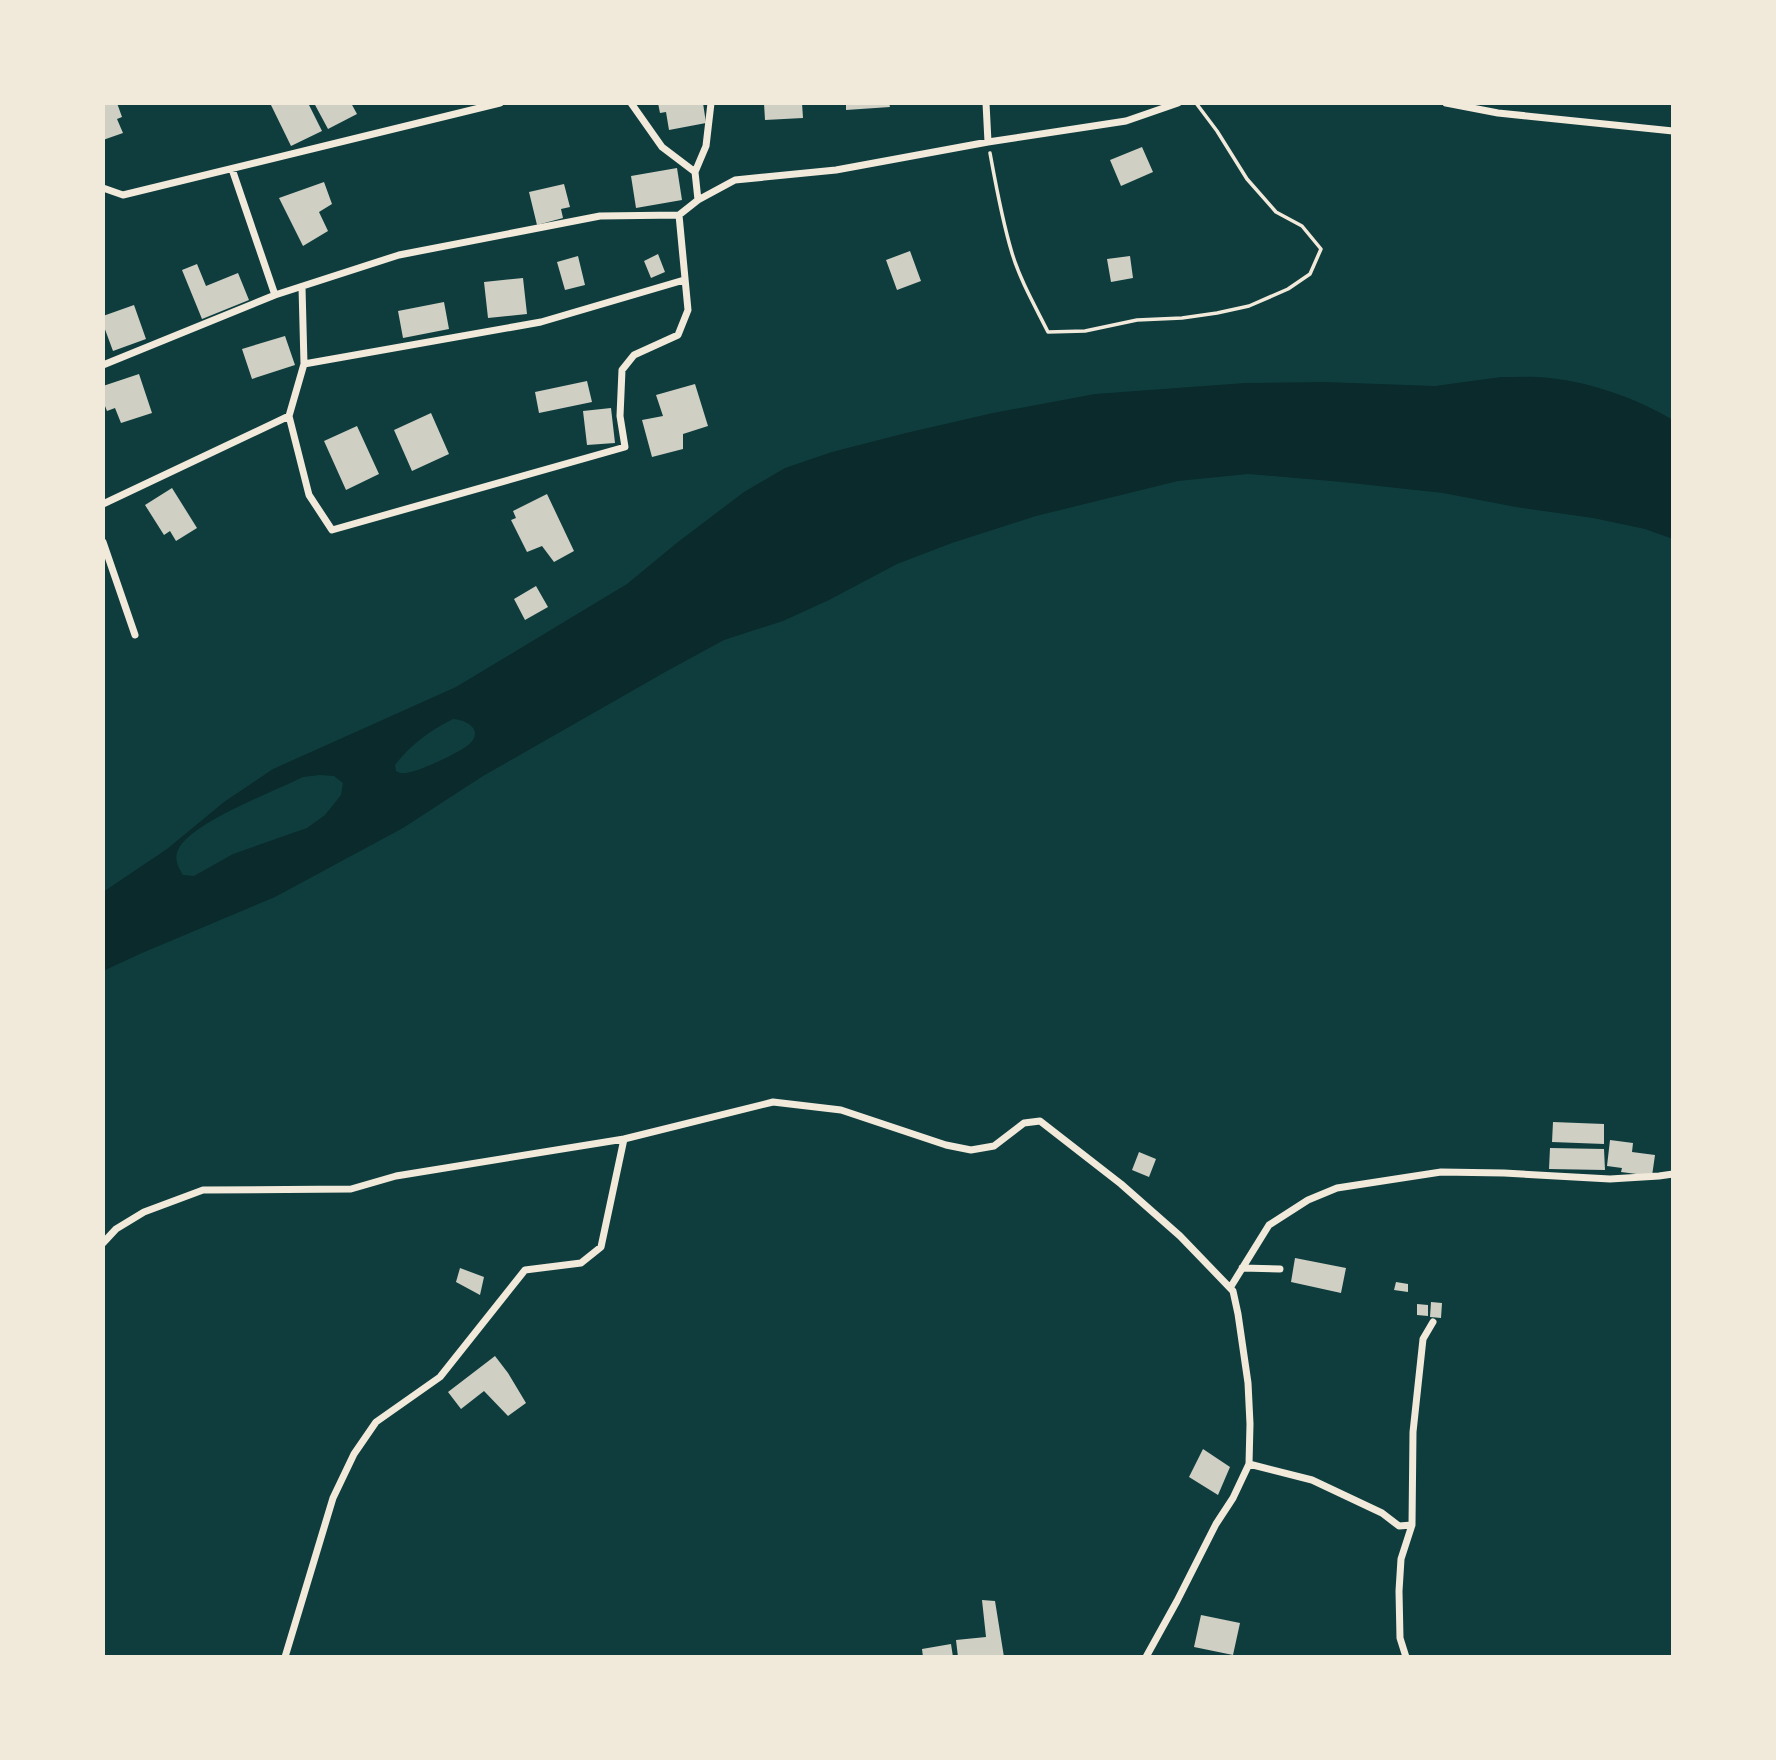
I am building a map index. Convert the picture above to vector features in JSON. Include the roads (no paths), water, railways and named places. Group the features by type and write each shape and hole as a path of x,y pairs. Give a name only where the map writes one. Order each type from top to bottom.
{"street":[{"path":"103,188 122,195 500,103"},
{"path":"631,103 662,147 695,172"},
{"path":"698,200 695,172 706,146 711,103"},
{"path":"986,103 988,142"},
{"path":"103,365 275,295 399,255 600,216 679,215 698,200 735,180 836,170 988,142 1126,121 1178,103"},
{"path":"1446,103 1498,113 1673,131"},
{"path":"232,169 275,295"},
{"path":"302,287 304,363 289,416 309,495 332,530 625,447 620,416 622,370 634,355 678,335 688,310 679,215"},
{"path":"304,363 541,322 684,280"},
{"path":"103,503 289,416"},
{"path":"103,542 135,635"},
{"path":"103,1243 116,1229 144,1212 203,1189 351,1189 396,1176 624,1139 774,1102 841,1110 946,1145 971,1150 994,1146 1024,1123 1040,1121 1121,1184 1180,1236 1233,1291 1238,1314 1248,1383 1249,1464 1146,1657"},
{"path":"285,1657 333,1498 354,1454 376,1422 440,1377 525,1270 582,1262 601,1247 624,1139"},
{"path":"1230,1288 1269,1225 1308,1200 1338,1188 1441,1172 1610,1180 1673,1174"},
{"path":"1242,1268 1280,1269"},
{"path":"1406,1657 1400,1638 1401,1559 1412,1525 1413,1432 1423,1339 1433,1322"},
{"path":"1249,1464 1312,1480 1382,1513 1399,1526 1412,1525"}],"water":[{"path":"1501,377 1550,378 1614,393 1673,420 1673,539 1645,529 1593,518 1443,493 1248,474 1178,481 1036,516 897,564 783,621 724,640 483,776 403,828 275,897 103,971 103,892 167,849 224,802 273,769 456,687 627,584 744,492 785,468 832,452 906,433 1095,394 1245,383 1324,382 1435,386","holes":["453,719 473,728 475,736 467,746 424,768 406,773 396,771 395,765 414,745","334,776 343,783 341,795 325,815 307,828 233,854 194,876 183,875 177,863 178,850 199,829 234,809 303,777"]}]}
